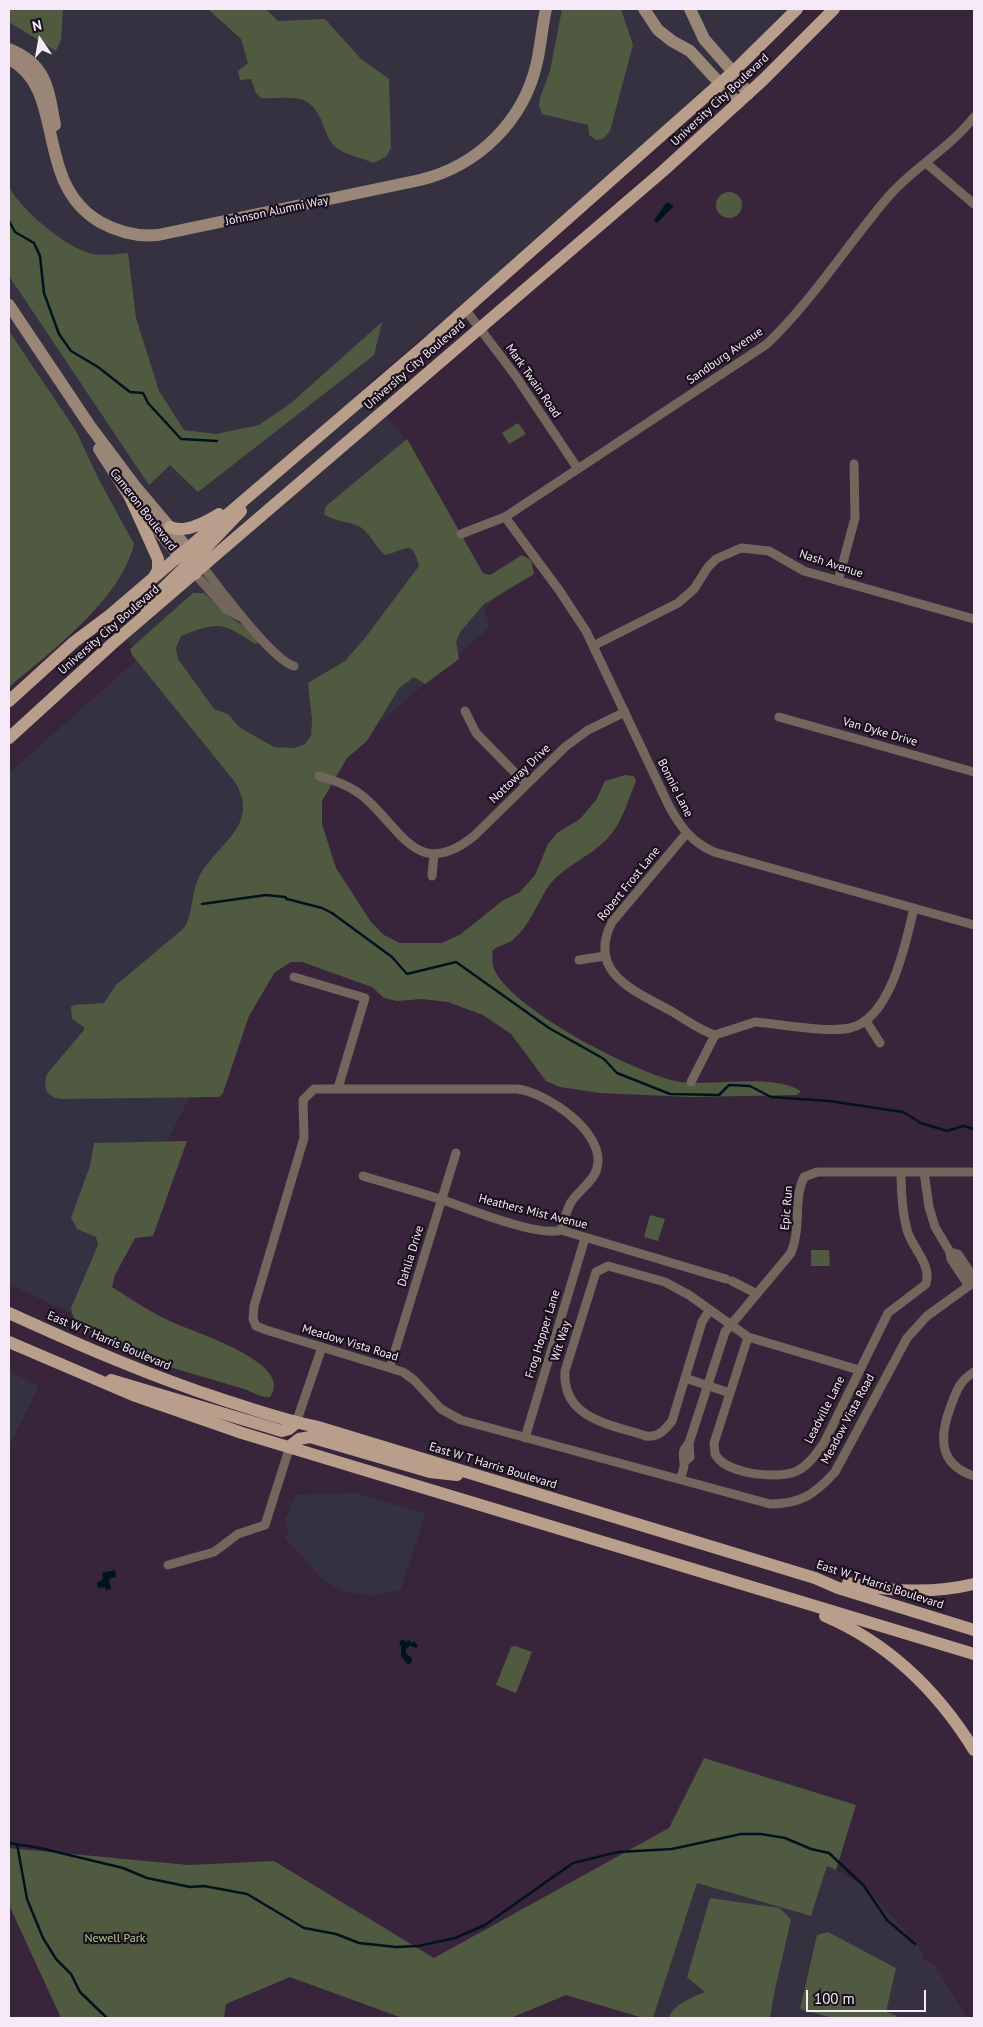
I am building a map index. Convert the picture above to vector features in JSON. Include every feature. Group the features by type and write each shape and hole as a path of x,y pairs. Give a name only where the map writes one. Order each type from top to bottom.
{"main road":[{"name":"University City Boulevard","path":"9,738 112,644 126,625 191,561 249,495 465,309 734,72 797,9"},
{"name":"University City Boulevard","path":"9,701 74,642 153,578 191,561 479,328 632,198 738,103 834,9"},
{"path":"191,561 286,464"},
{"path":"170,527 179,529 196,525 249,495"},
{"path":"130,497 158,559 158,570 153,578"},
{"name":"East W T Harris Boulevard","path":"9,1313 100,1354 154,1375 296,1423 318,1427 815,1578 838,1588 974,1630"},
{"path":"9,1342 80,1374 207,1421 974,1654"},
{"path":"80,1374 126,1383 282,1431 289,1429 296,1423"},
{"path":"290,1446 299,1439 310,1437 430,1472 490,1479"},
{"path":"815,1578 871,1588 911,1592 943,1590 974,1584"},
{"path":"787,1597 848,1626 901,1662 946,1708 974,1750"}],"street":[{"name":"Johnson Alumni Way","path":"9,49 30,62 44,78 49,89 64,164 81,195 96,210 110,219 129,226 157,228 439,167 458,156 491,131 516,97 529,62 538,9"},
{"name":"Johnson Alumni Way","path":"9,60 24,70 38,88 58,171 75,200 94,219 111,228 132,234 158,235 420,180 442,174 463,163 497,137 510,122 524,98 537,62 546,9"},
{"path":"644,9 658,30 690,51 738,103"},
{"path":"690,9 709,45 734,72 748,94"},
{"path":"681,46 696,41 699,29 699,9"},
{"name":"Sandburg Avenue","path":"461,534 505,517 767,344 788,322 903,181 957,138 974,118"},
{"path":"926,163 974,204"},
{"name":"Cameron Boulevard","path":"9,306 90,426 135,486 170,527 191,561"},
{"name":"Mark Twain Road","path":"465,309 515,375 578,469"},
{"name":"Cameron Boulevard","path":"90,426 97,446 130,497 191,561"},
{"path":"838,580 855,518 854,464"},
{"name":"Bonnie Lane","path":"505,517 569,604 593,646 670,808 686,834 714,852 974,924"},
{"name":"Nash Avenue","path":"593,646 678,603 694,589 716,559 736,549 752,548 769,551 804,571 974,619"},
{"path":"191,561 282,661 294,666"},
{"path":"466,711 476,733 526,784"},
{"name":"Nottoway Drive","path":"434,854 462,845 580,735 625,712"},
{"name":"Van Dyke Drive","path":"779,717 974,772"},
{"path":"319,776 353,789 370,803 406,843 415,850 434,854 432,876"},
{"name":"Robert Frost Lane","path":"605,956 605,937 612,922 686,834"},
{"path":"691,1082 715,1035 754,1022 838,1029 853,1027 866,1021 883,1002 899,961 914,908"},
{"path":"579,960 605,956 612,973 623,984 715,1035"},
{"path":"294,977 365,998 338,1088"},
{"path":"866,1021 880,1043"},
{"name":"Meadow Vista Road","path":"561,1230 570,1204 597,1168 597,1155 594,1144 586,1130 535,1093 517,1089 314,1089 303,1100 304,1138 254,1308 253,1319 256,1326 390,1367 410,1376 427,1396 450,1415 525,1438 770,1504 789,1504 820,1489 835,1472 907,1338 927,1316 972,1282"},
{"name":"Dahlia Drive","path":"390,1367 456,1152"},
{"name":"Epic Run","path":"680,1479 684,1462 682,1456 683,1449 689,1443 718,1352 730,1326 791,1253 796,1242 799,1187 804,1177 817,1172 974,1172"},
{"name":"Leadville Lane","path":"748,1337 714,1443 717,1458 728,1467 772,1476 784,1475 798,1470 810,1461 824,1443 888,1313 922,1288 927,1280 926,1268 908,1233 904,1216 901,1172"},
{"path":"924,1172 929,1208 935,1227 950,1252 958,1254 958,1262 972,1282"},
{"name":"Heathers Mist Avenue","path":"363,1176 441,1199 490,1217 547,1231 561,1230 729,1280 758,1294"},
{"name":"Frog Hopper Lane","path":"525,1438 586,1238"},
{"name":"Wit Way","path":"709,1311 702,1322 672,1421 664,1431 651,1437 587,1416 569,1396 564,1381 565,1371 592,1282 596,1272 603,1267 624,1269 665,1282 689,1295 748,1337 859,1370"},
{"path":"296,1423 322,1347"},
{"path":"974,1372 963,1380 956,1390 943,1426 942,1442 951,1460 958,1468 974,1476"},
{"path":"685,1378 730,1393"},
{"path":"168,1565 214,1552 238,1534 265,1525 290,1446"}],"shaded area":[{"path":"9,9 793,9 753,50 489,282 363,388 402,434 450,523 498,595 484,610 490,627 328,768 245,755 141,656 96,605 9,678"},
{"path":"141,656 309,861 78,1317 9,1284 9,773"},
{"path":"9,1370 39,1387 9,1446"},
{"path":"357,1493 426,1514 401,1590 373,1596 342,1591 321,1578 285,1538 288,1532 285,1519 296,1495"},
{"path":"828,1865 866,1887 924,1953 922,1959 934,1964 967,2018 653,2018 697,1883 811,1916"}],"green space":[{"path":"9,9 63,9 61,40 56,51 9,22"},
{"path":"208,9 266,9 278,21 325,19 361,59 389,79 391,148 386,157 373,163 348,154 334,146 318,113 307,102 291,98 261,98 256,93 251,79 240,80 238,71 248,63 241,39"},
{"path":"562,9 621,9 633,45 610,131 603,139 596,140 589,135 588,125 542,114 539,105 550,71"},
{"path":"9,187 15,197 34,217 70,244 93,254 128,253 136,318 159,391 184,430 216,434 259,425 291,403 382,322 374,355 198,492 170,465 149,485 9,276"},
{"path":"729,192 738,196 742,205 738,214 729,218 720,214 716,205 720,196"},
{"path":"9,331 76,431 98,478 134,544 127,564 115,585 100,604 64,641 9,687"},
{"path":"518,423 526,434 509,444 502,433"},
{"path":"407,439 483,573 490,575 522,555 531,560 534,574 484,604 460,632 456,642 459,659 425,684 414,677 399,688 367,741 347,758 322,801 322,824 336,868 371,922 384,935 400,943 442,943 461,934 502,901 520,892 535,875 548,844 557,833 580,819 596,800 605,781 625,775 634,776 636,781 624,812 612,833 593,851 554,880 520,932 513,940 492,951 493,966 503,983 522,1001 547,1019 576,1037 636,1067 681,1082 760,1081 775,1083 801,1091 797,1095 691,1097 600,1093 560,1087 546,1081 511,1034 483,1015 448,1002 422,999 397,1001 384,998 372,987 302,962 291,962 275,972 249,1016 223,1093 219,1097 61,1099 52,1096 47,1091 45,1084 47,1074 84,1030 84,1027 72,1019 71,1007 74,1005 104,1003 116,985 184,928 199,877 234,833 243,811 242,797 235,782 132,655 130,649 193,593 204,593 227,615 247,628 259,642 255,644 235,631 220,626 212,626 181,636 176,648 178,659 214,709 228,714 239,727 274,747 294,748 305,744 311,736 312,720 308,683 345,661 365,638 419,566 414,551 407,548 385,555 362,528 333,519 324,514 326,506"},
{"path":"187,1141 153,1236 135,1238 115,1275 112,1287 164,1318 239,1350 256,1361 269,1372 274,1384 270,1397 154,1362 113,1345 74,1321 71,1308 98,1245 96,1237 77,1229 71,1218 90,1166 94,1143"},
{"path":"650,1215 665,1219 658,1241 644,1237"},
{"path":"811,1250 829,1250 830,1266 811,1266"},
{"path":"515,1646 532,1652 516,1693 496,1685 511,1647"},
{"name":"Newell Park","path":"704,1758 856,1805 836,1870 827,1866 811,1916 697,1883 653,2018 643,2018 566,1995 511,2018 402,2018 290,1977 226,2004 224,2018 61,2018 9,1905 9,1848 188,1865 274,1861 434,1958 669,1828"},
{"path":"710,1898 780,1908 791,1920 770,2018 669,2018 679,2005 705,1992 687,1977"},
{"path":"828,1932 896,1968 886,2012 897,2016 896,2018 833,2018 800,2009 817,1935"}],"water":[{"path":"667,202 674,206 657,223 654,220"},
{"path":"115,1570 116,1577 109,1579 111,1589 106,1590 105,1587 98,1588 97,1583 103,1579 102,1573"},
{"path":"402,1639 406,1642 409,1640 412,1643 414,1641 418,1646 416,1648 410,1646 406,1649 406,1654 411,1657 412,1662 408,1665 401,1656 401,1646 399,1643"}],"waterway":[{"path":"9,221 15,232 34,243 40,256 44,293 59,334 71,351 98,367 130,392 143,393 148,403 181,439 217,441"},
{"path":"202,904 266,895 285,897 322,908 332,913 392,957 407,974 456,962 549,1028 604,1059 617,1073 670,1094 719,1095 729,1085 750,1086 771,1097 829,1101 903,1112 921,1123 947,1131 963,1126 974,1129"},
{"path":"9,1843 40,1848 123,1868 147,1878 190,1887 204,1886 247,1894 304,1928 336,1934 359,1943 396,1947 418,1946 455,1938 485,1925 573,1863 618,1852 672,1849 741,1834 761,1834 785,1838 811,1849 829,1853 864,1886 887,1920 915,1944"},
{"path":"17,1844 27,1899 43,1938 56,1959 71,1974 80,1992 107,2018"}]}
